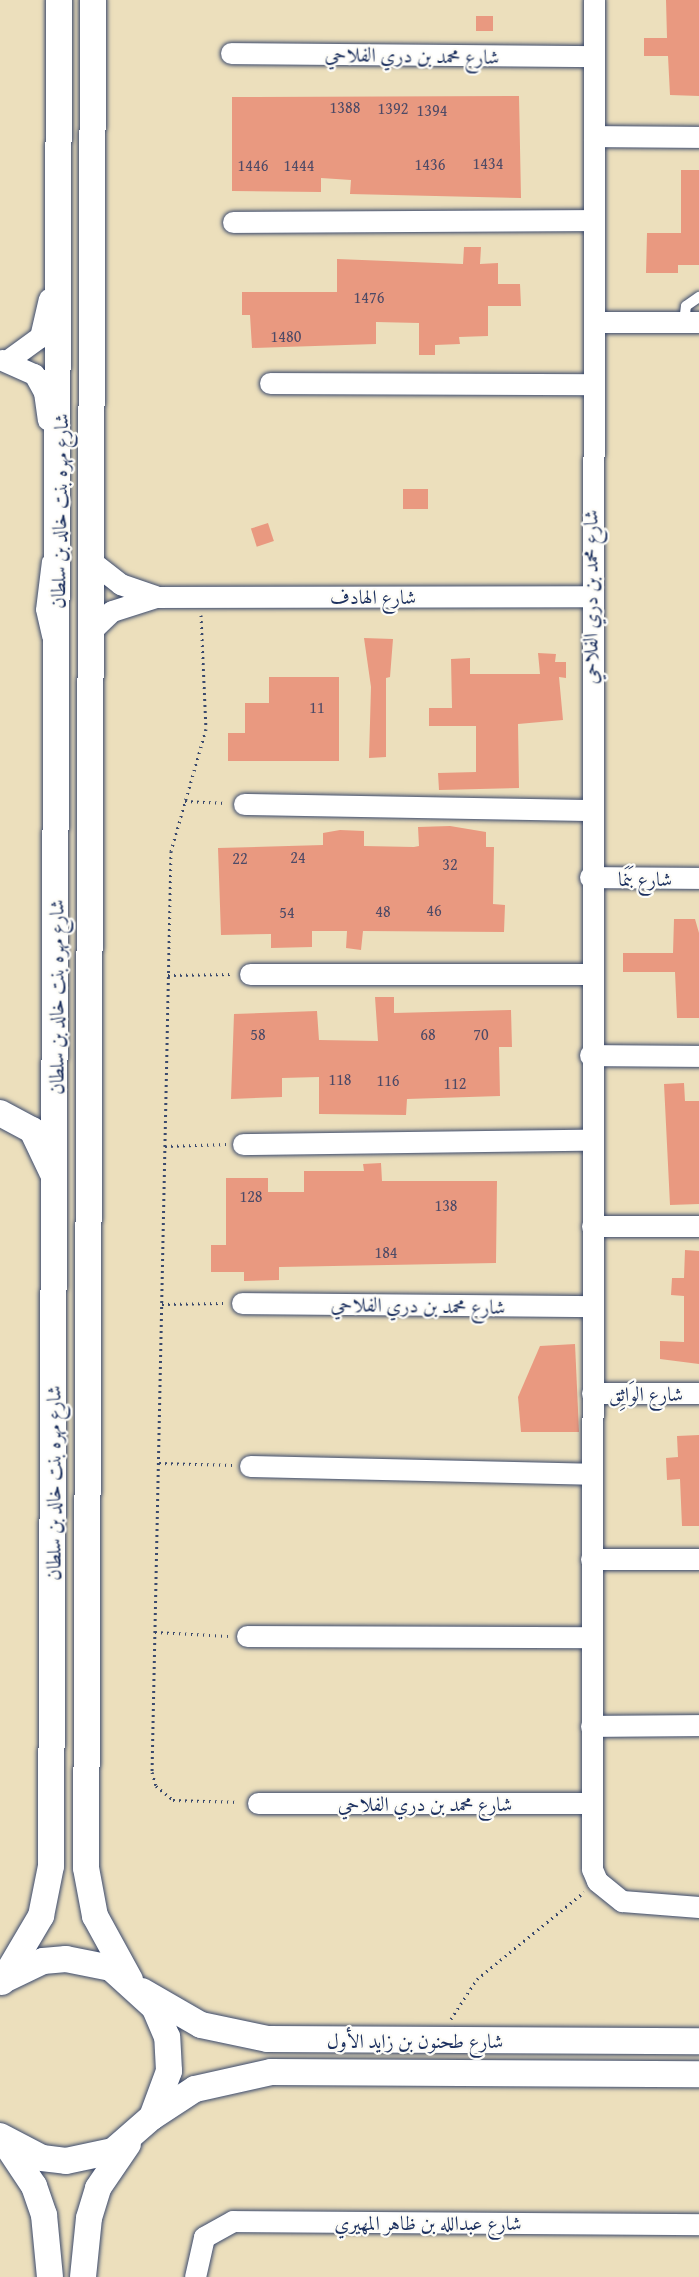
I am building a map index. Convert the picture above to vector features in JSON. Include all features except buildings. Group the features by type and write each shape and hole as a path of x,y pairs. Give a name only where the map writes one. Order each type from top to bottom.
{"street":[{"name":"شارع مهره بنت خالد بن سلطان","path":"1,1983 37,1924 51,1866 57,1196 57,660 61,461 59,0"},
{"name":"شارع مهره بنت خالد بن سلطان","path":"93,0 86,1868 95,1916 136,1986 162,2021 169,2054 166,2087 152,2117"},
{"name":"شارع محمد بن دري الفلاحي","path":"594,0 594,322 590,596 590,1055 593,1306 591,1726 592,1869 597,1881"},
{"name":"شارع محمد بن دري الفلاحي","path":"231,53 594,56"},
{"path":"594,136 699,137"},
{"path":"233,222 594,220"},
{"path":"4,360 40,337 61,250"},
{"path":"594,322 691,322"},
{"path":"4,360 27,367 40,382 61,461"},
{"path":"270,383 593,384"},
{"name":"شارع الهادف","path":"91,561 120,584 156,597"},
{"name":"شارع الهادف","path":"90,632 112,612 156,597 590,596"},
{"path":"244,804 590,810"},
{"name":"شارع بَنَما","path":"590,877 699,878"},
{"path":"250,974 590,974"},
{"path":"590,1055 699,1056"},
{"path":"0,1113 19,1120 42,1143 57,1196"},
{"path":"243,1144 591,1140"},
{"path":"592,1226 699,1226"},
{"name":"شارع محمد بن دري الفلاحي","path":"242,1303 593,1306"},
{"name":"شارع الوَاثِق","path":"592,1392 699,1393"},
{"path":"250,1466 591,1474"},
{"path":"591,1559 699,1559"},
{"path":"247,1636 591,1637"},
{"path":"591,1726 699,1725"},
{"name":"شارع محمد بن دري الفلاحي","path":"258,1803 592,1803"},
{"path":"597,1881 636,1906 699,1907"},
{"name":"شارع طحنون بن زايد الأول","path":"1,1983 32,1965 66,1959 100,1964 201,2025 268,2039 699,2041"},
{"name":"شارع طحنون بن زايد الأول","path":"152,2117 204,2086 271,2072 699,2074"},
{"path":"83,2277 89,2218 99,2188 134,2138 152,2117"},
{"path":"0,2136 42,2158 66,2161 90,2159 134,2138"},
{"path":"0,2136 34,2186 44,2216 50,2277"},
{"name":"شارع عبدالله بن ظاهر المهيري","path":"195,2277 204,2237 233,2221 699,2224"}],"lane":[{"path":"691,322 686,306 699,297"}],"path":[{"path":"200,596 206,729 171,851 155,1632 156,1785 180,1801 258,1803"},
{"path":"185,801 244,804"},
{"path":"168,975 250,974"},
{"path":"165,1146 243,1144"},
{"path":"162,1304 242,1303"},
{"path":"159,1463 250,1466"},
{"path":"155,1632 247,1636"},
{"path":"445,2030 477,1979 597,1881"}]}
